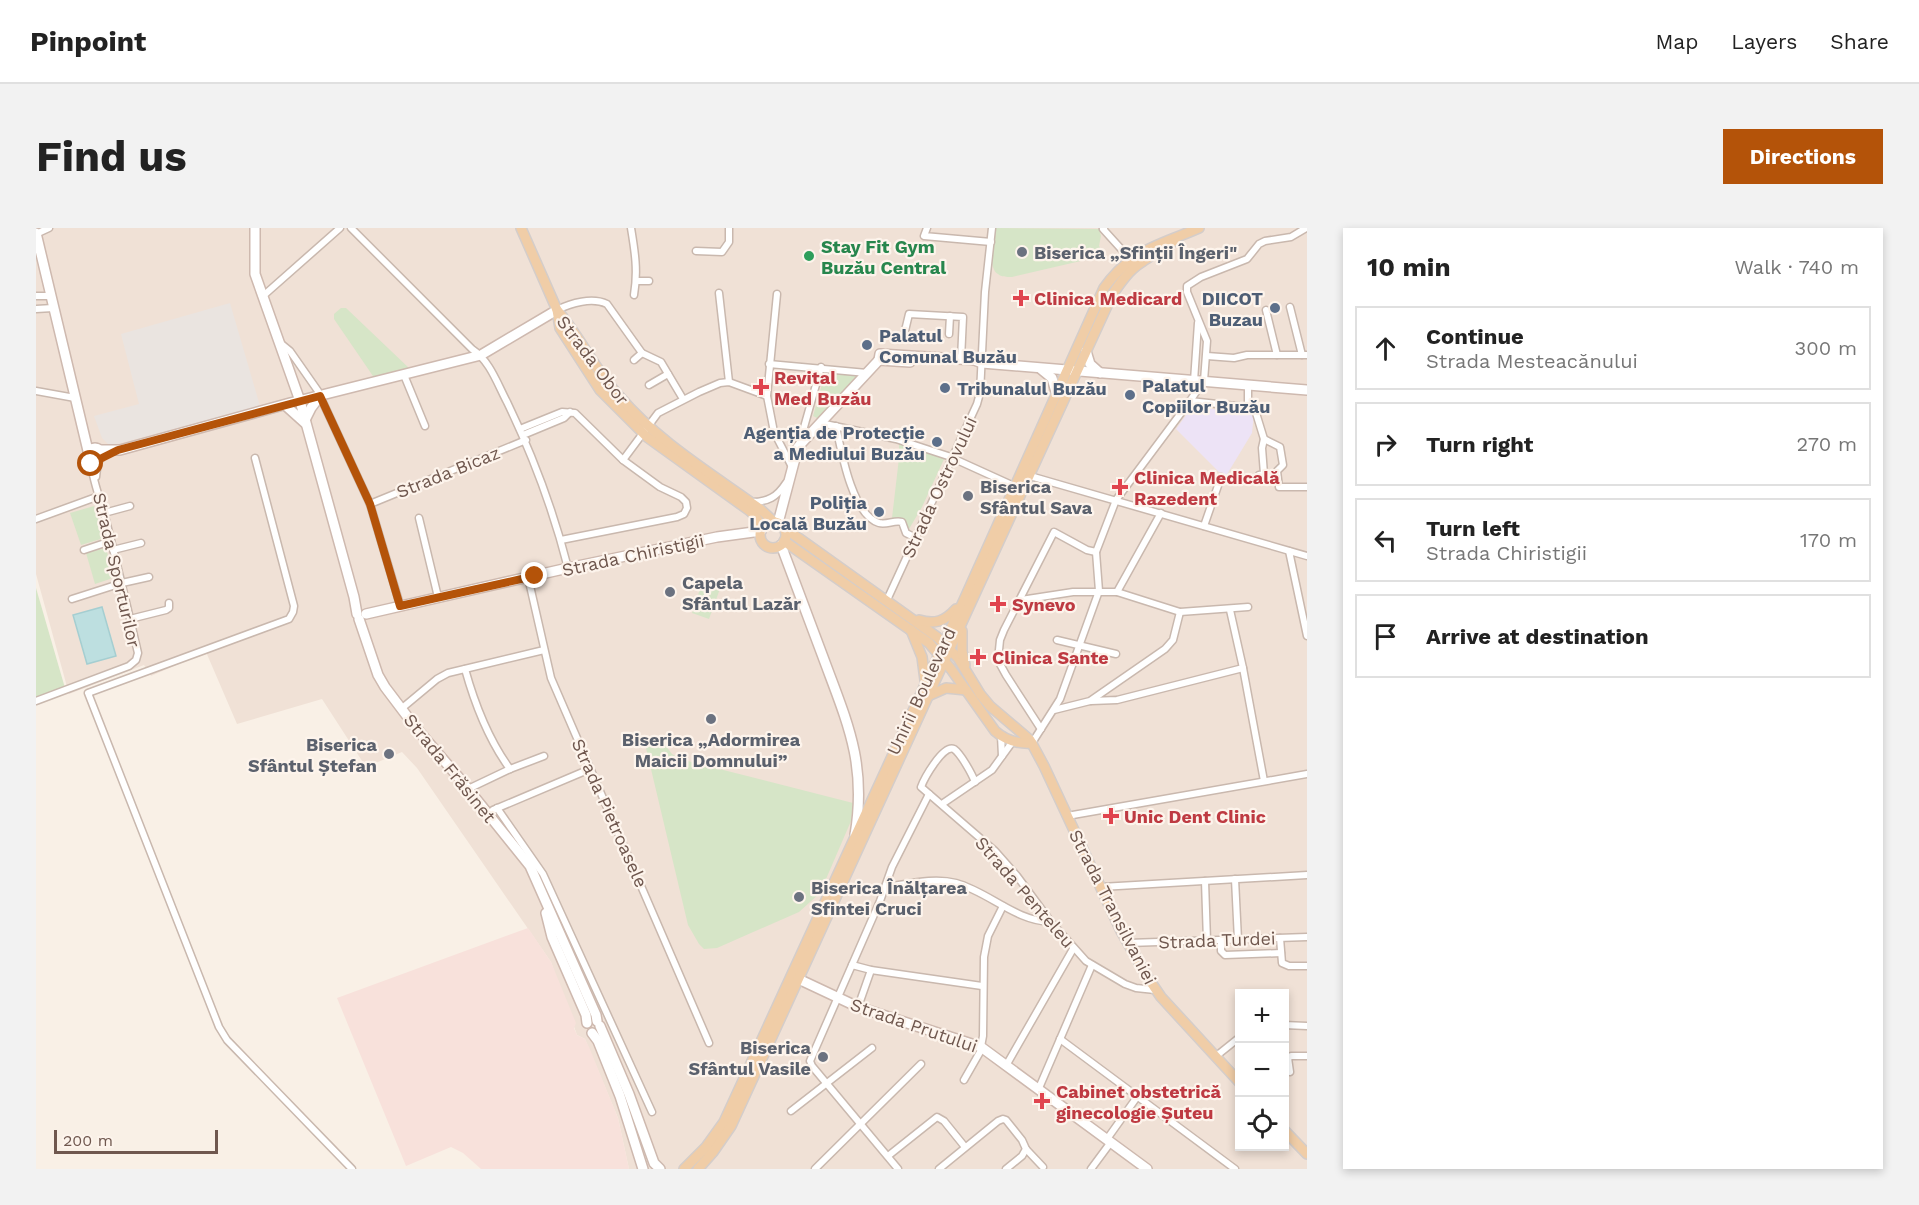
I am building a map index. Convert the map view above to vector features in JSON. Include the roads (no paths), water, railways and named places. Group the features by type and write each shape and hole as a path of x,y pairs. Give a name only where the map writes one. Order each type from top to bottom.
{"main road":[{"name":"Strada Obor","path":"523,228 557,310 560,328 592,380 614,405 750,511 756,517 762,530"},
{"name":"Unirii Boulevard","path":"947,646 963,624 1030,476 1104,288 1128,263 1149,248 1199,228"},
{"name":"Unirii Boulevard","path":"684,1169 706,1147 724,1122 795,978 928,696 964,600 1056,392 1086,351 1112,295 1121,282 1128,263"},
{"path":"1121,282 1128,263"},
{"name":"Strada Obor","path":"645,430 751,502 778,524 910,616 947,646"},
{"path":"768,523 778,524 786,534 783,543 775,548 765,545 761,539 762,530 768,523"},
{"path":"783,543 910,628 922,657 925,682"},
{"path":"910,616 930,623 939,622 949,617 964,600"},
{"path":"928,696 946,688 970,687 962,651 963,624"},
{"name":"Strada Transilvaniei","path":"910,628 990,706 1032,743 1128,943 1155,990 1235,1079"},
{"name":"Strada Transilvaniei","path":"947,646 995,730 1001,736 1013,741 1032,743"},
{"name":"Unirii Boulevard","path":"698,1169 731,1126 855,835 925,682 942,657"},
{"path":"1001,736 1010,724"},
{"path":"1013,741 1019,730"},
{"path":"1289,1135 1307,1154"}],"street":[{"path":"36,234 49,228"},
{"path":"255,228 254,268 300,401 354,597 362,615"},
{"path":"263,296 340,228"},
{"path":"351,228 486,361 523,435 550,501 568,568"},
{"path":"631,228 637,262 634,295"},
{"path":"696,251 722,252 729,242 729,228"},
{"path":"927,228 924,236 991,242"},
{"name":"Strada Ostrovului","path":"887,600 978,404 985,292 992,228"},
{"path":"1198,381 1207,356 1207,341 1186,289 1188,283 1247,259 1259,244 1265,241 1291,237 1306,228"},
{"path":"1104,229 1122,248 1128,263"},
{"name":"Strada Sporturilor","path":"36,234 40,269 50,296 75,398 85,433 96,455 91,469 122,583 138,653 136,660 129,666 36,701"},
{"path":"637,281 650,281"},
{"path":"719,293 729,382"},
{"path":"777,294 767,396 774,432 792,466"},
{"path":"36,296 50,296"},
{"path":"96,455 319,394 481,355 557,310 574,303 605,302 611,307 642,353 661,362 683,399"},
{"path":"1207,356 1234,358 1247,355 1304,355 1290,307"},
{"path":"36,309 53,308"},
{"path":"1266,310 1277,355"},
{"path":"904,335 909,314 963,317 961,359"},
{"path":"949,334 950,316"},
{"path":"1032,743 1060,699 1099,591 1096,552 1116,500 1196,392 1199,320"},
{"path":"279,342 290,351 319,394 370,504 400,606"},
{"path":"1086,351 1090,364 1100,373"},
{"path":"634,360 642,353"},
{"path":"879,357 975,366 982,363"},
{"path":"879,357 975,360 982,363 1041,369 1307,390"},
{"path":"798,447 879,357"},
{"path":"769,364 867,373"},
{"path":"778,524 792,466 821,367"},
{"path":"1041,369 1052,378 1056,392"},
{"path":"648,385 668,374"},
{"path":"404,375 425,426"},
{"path":"623,460 658,413 683,399 720,383 729,382 767,396"},
{"path":"1248,385 1248,404 1256,413 1264,439 1262,448 1264,474 1259,475"},
{"path":"36,391 75,398"},
{"path":"306,422 319,394"},
{"path":"1190,401 1240,408 1248,404"},
{"path":"285,405 306,422"},
{"path":"523,435 564,418 570,412 578,414 623,460 660,487 681,497 686,502 687,508 684,514 677,517 561,540"},
{"path":"820,423 896,439 953,457 1014,486"},
{"path":"836,426 849,480 862,506 871,517 880,523 902,522 906,533 915,538"},
{"name":"Strada Bicaz","path":"370,504 523,435"},
{"path":"1264,439 1280,447 1283,465 1277,471 1279,487 1307,487"},
{"path":"255,458 294,606 289,618 88,693 219,1027 227,1040 352,1169"},
{"path":"1030,476 1307,556"},
{"path":"1204,526 1221,477"},
{"path":"751,502 762,502 773,498 789,480"},
{"path":"36,519 99,496"},
{"path":"104,513 130,506"},
{"path":"1117,592 1161,513"},
{"path":"419,518 438,597"},
{"name":"Strada Chiristigii","path":"362,615 568,568 762,530"},
{"path":"1041,729 1011,685 1000,664 1000,640 1054,532 1096,552"},
{"path":"84,550 111,541"},
{"path":"113,550 141,543"},
{"path":"783,543 851,732 859,776 855,835"},
{"path":"1289,551 1307,636"},
{"path":"72,599 149,577"},
{"name":"Strada Pietroasele","path":"528,578 551,678 709,1043"},
{"path":"1021,600 1073,592 1099,591 1117,592 1180,612 1248,607"},
{"path":"130,619 166,610 170,608 170,603"},
{"path":"1230,610 1264,780"},
{"path":"1090,701 1170,644 1180,612"},
{"name":"Strada Frăsinet","path":"362,615 366,641 378,675 401,709 530,866 541,890 552,938 586,1015 617,1063 654,1163 660,1169"},
{"path":"1057,640 1116,654"},
{"path":"401,709 437,679 448,673 543,650"},
{"path":"1054,710 1090,701 1117,700 1243,668"},
{"path":"465,669 472,697 492,741 510,769"},
{"path":"1001,736 1002,757"},
{"path":"942,804 992,770 1013,741"},
{"path":"898,1169 810,1061 886,886 893,863 929,794 922,789 921,785 946,750 954,749 968,767 975,782"},
{"path":"468,789 544,756"},
{"path":"486,813 590,769"},
{"path":"1067,816 1307,774"},
{"name":"Strada Penteleu","path":"929,794 1006,863 1073,949 1092,966 1136,988 1155,990"},
{"path":"497,808 543,874 652,1112"},
{"path":"1101,886 1307,875"},
{"path":"1235,879 1238,940"},
{"path":"886,886 946,881 967,886 1034,920 1051,922"},
{"path":"1205,881 1207,940"},
{"path":"964,1080 978,1057 981,1047 984,957 988,936 1004,906"},
{"name":"Strada Turdei","path":"1128,943 1307,937"},
{"path":"1280,938 1284,965 1307,966"},
{"path":"1221,940 1221,951 1226,955 1281,953"},
{"path":"1007,1065 1073,949"},
{"path":"852,965 871,970 982,986"},
{"path":"1039,1088 1092,966"},
{"path":"858,1006 871,970"},
{"name":"Strada Prutului","path":"795,978 858,1006 981,1047 1147,1169"},
{"path":"1289,1025 1307,1026"},
{"name":"Strada Frăsinet","path":"594,1026 620,1096 643,1169"},
{"path":"1060,1039 1235,1169"},
{"path":"1215,1057 1235,1040"},
{"path":"791,1110 872,1048"},
{"path":"1290,1072 1288,1058 1307,1056"},
{"path":"617,1063 628,1059"},
{"path":"815,1169 921,1064"},
{"path":"1091,1169 1137,1097"},
{"path":"888,1156 937,1117 944,1121 966,1147"},
{"path":"939,1169 1003,1119 1043,1167"},
{"path":"1006,1169 1022,1156 1026,1149"}],"water":[{"path":"102,607 116,656 87,664 73,615"}],"place":[{"name":"Biserica „Sfinții Îngeri\"","path":"1022,252"},
{"name":"Stay Fit Gym Buzău Central","path":"809,256"},
{"name":"Clinica Medicard","path":"1021,298"},
{"name":"DIICOT Buzau","path":"1275,308"},
{"name":"Palatul Comunal Buzău","path":"867,345"},
{"name":"Revital Med Buzău","path":"761,387"},
{"name":"Tribunalul Buzău","path":"945,388"},
{"name":"Palatul Copiilor Buzău","path":"1130,395"},
{"name":"Agenția de Protecție a Mediului Buzău","path":"937,442"},
{"name":"Clinica Medicală Razedent","path":"1120,487"},
{"name":"Biserica Sfântul Sava","path":"968,496"},
{"name":"Poliția Locală Buzău","path":"879,512"},
{"name":"Capela Sfântul Lazăr","path":"670,592"},
{"name":"Synevo","path":"998,604"},
{"name":"Clinica Sante","path":"978,657"},
{"name":"Biserica „Adormirea Maicii Domnului”","path":"711,719"},
{"name":"Biserica Sfântul Ștefan","path":"389,754"},
{"name":"Unic Dent Clinic","path":"1111,816"},
{"name":"Biserica Înălțarea Sfintei Cruci","path":"799,897"},
{"name":"Biserica Sfântul Vasile","path":"823,1057"},
{"name":"Cabinet obstetrică ginecologie Șuteu","path":"1042,1101"}]}
